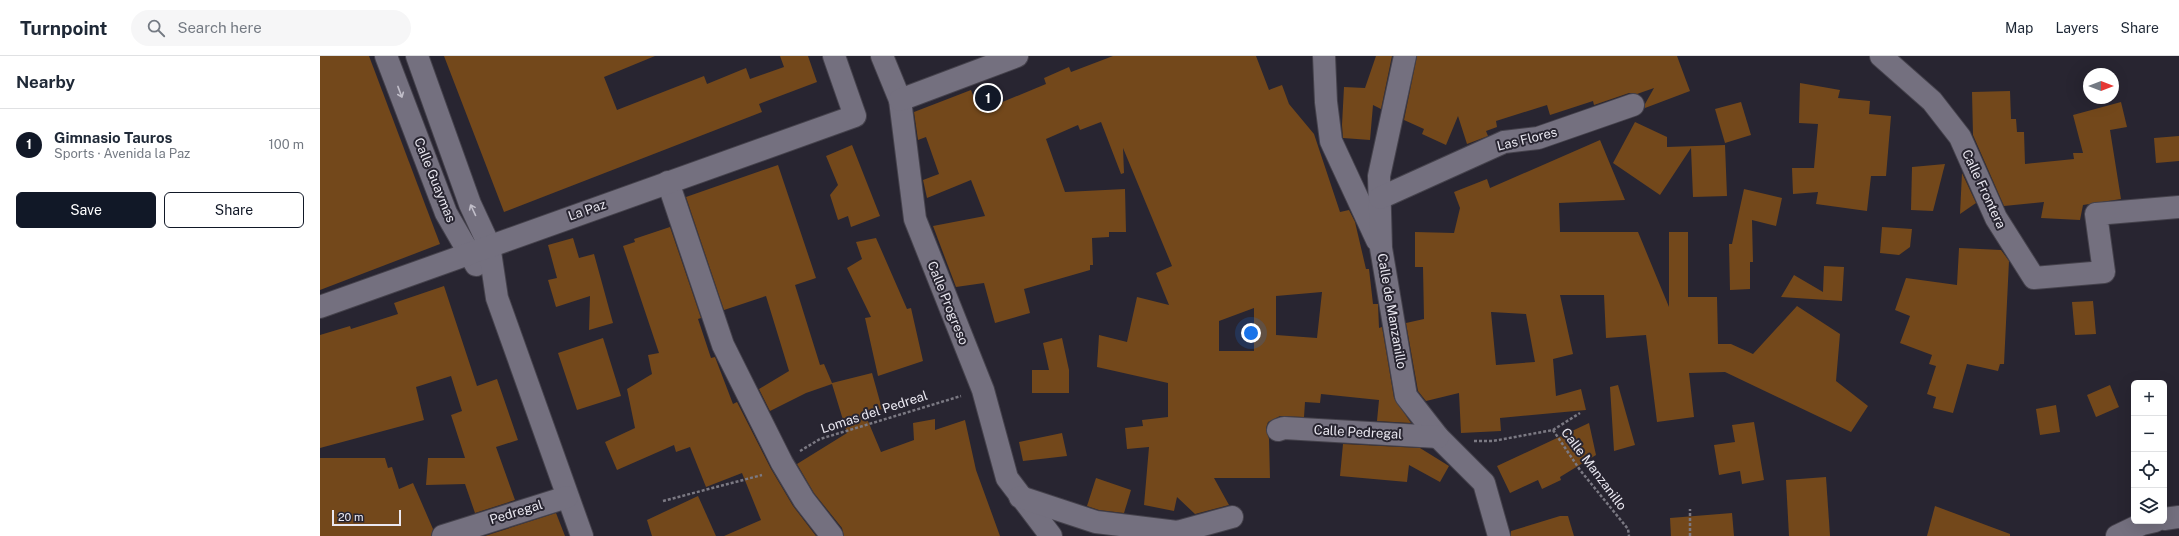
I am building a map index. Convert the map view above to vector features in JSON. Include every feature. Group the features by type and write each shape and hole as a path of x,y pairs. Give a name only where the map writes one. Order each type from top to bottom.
{"street":[{"name":"Calle Guaymas","path":"386,56 446,213 469,254 497,298"},
{"name":"Calle Guaymas","path":"417,56 470,204 489,245 497,298 582,536"},
{"name":"La Paz","path":"320,307 469,254 489,245 855,116 834,56"},
{"name":"Calle Progreso","path":"882,56 900,100 915,219 983,390 1007,478 1051,536"},
{"path":"900,100 1017,56"},
{"path":"1324,56 1326,102 1331,141 1381,248"},
{"name":"Calle de Manzanillo","path":"1405,56 1379,176 1381,248 1406,396 1438,437 1484,483 1499,536"},
{"name":"Calle Frontera","path":"1881,56 1932,102 1960,137 1996,218 2034,278 2104,272 2096,214 2179,207"},
{"name":"Las Flores","path":"1380,198 1504,142 1538,138 1633,105"},
{"path":"668,182 723,345 782,463 804,500 832,536"},
{"name":"Calle Pedregal","path":"1278,430 1284,428 1438,437"},
{"name":"Pedregal","path":"443,536 567,497"},
{"path":"1020,497 1096,522 1177,532 1232,517"},
{"path":"2167,519 2179,517"},
{"path":"2117,536 2142,524"}],"path":[{"name":"Lomas del Pedreal","path":"663,501 766,473 820,439 942,400 983,390"},
{"path":"1553,430 1580,413"},
{"name":"Calle Manzanillo","path":"1468,441 1493,441 1553,430 1580,470 1628,529 1629,536"},
{"path":"1690,509 1690,536"}],"building":[{"path":"320,56 369,56 440,244 320,290"},
{"path":"444,56 655,56 604,77 617,110 704,76 707,84 746,68 750,79 784,67 780,56 808,56 817,82 759,104 762,112 504,212"},
{"path":"1113,56 1256,56 1269,90 1282,85 1289,104 1314,134 1340,212 1349,210 1355,222 1366,269 1369,269 1373,304 1378,304 1379,328 1382,327 1394,398 1411,423 1377,421 1379,400 1321,394 1320,403 1305,402 1304,417 1280,416 1268,422 1266,428 1269,439 1270,478 1214,478 1229,505 1195,514 1177,497 1174,511 1144,505 1149,447 1127,449 1125,428 1143,426 1142,420 1168,417 1168,383 1097,367 1099,335 1127,342 1137,297 1169,305 1156,273 1172,266 1123,148 1124,173 1121,174 1101,122 1080,130 1078,125 1046,139 1065,192 1125,189 1126,232 1109,232 1109,237 1092,238 1093,265 1090,265 1090,270 1024,289 1030,313 995,323 984,283 956,287 933,226 985,216 971,180 927,198 923,180 939,174 926,137 918,140 914,112 971,90 974,98 994,89 1000,103 1046,84 1044,78 1069,67 1071,72","holes":["1322,292 1317,338 1276,335 1276,296","1254,308 1254,351 1219,351 1219,321"]},
{"path":"1376,56 1392,56 1381,109 1373,105 1370,140 1343,138 1342,125 1344,87 1365,88"},
{"path":"1417,56 1677,56 1690,91 1645,108 1645,104 1654,88 1637,94 1629,93 1594,105 1593,101 1550,115 1547,105 1496,121 1497,127 1486,131 1488,136 1467,144 1458,116 1446,145 1422,134 1424,129 1404,120"},
{"path":"1800,83 1840,90 1838,98 1870,101 1869,114 1891,116 1886,176 1871,176 1867,211 1816,204 1818,192 1793,194 1792,168 1814,168 1818,124 1799,123"},
{"path":"2010,91 2011,119 2016,119 2017,132 2024,132 2025,164 2074,159 2073,153 2083,153 2073,115 2114,104 2119,104 2121,102 2127,127 2110,130 2121,199 2083,205 2080,220 2041,218 2044,202 2004,206 1973,135 1972,92"},
{"path":"1741,102 1751,135 1725,143 1715,109"},
{"path":"1635,122 1667,137 1667,147 1725,145 1727,196 1693,197 1691,148 1660,195 1613,163"},
{"path":"2179,136 2179,161 2156,163 2154,138"},
{"path":"1600,140 1625,200 1559,203 1560,232 1638,232 1669,307 1669,232 1688,232 1688,297 1717,297 1718,344 1731,344 1753,354 1797,306 1840,334 1836,381 1868,406 1851,432 1725,372 1689,373 1694,417 1657,422 1646,335 1606,338 1604,295 1560,295 1573,354 1553,359 1556,396 1581,389 1586,410 1500,418 1501,431 1461,433 1459,393 1426,401 1418,391 1406,323 1424,319 1423,267 1415,267 1415,232 1454,233 1460,208 1454,192 1487,179 1490,188","holes":["1491,312 1526,314 1535,362 1496,365"]},
{"path":"852,145 880,216 851,227 848,216 838,220 830,195 838,185 826,156"},
{"path":"1945,164 1933,211 1911,210 1912,167"},
{"path":"778,165 816,278 795,285 820,365 824,364 832,383 872,373 882,409 865,414 881,452 914,440 913,423 935,419 935,430 965,420 976,470 1000,536 844,536 842,528 814,493 797,464 847,433 832,384 806,393 770,411 759,389 789,371 766,296 724,310 686,197"},
{"path":"1962,173 1976,203 1960,214"},
{"path":"1744,189 1782,198 1776,226 1752,220 1753,262 1750,262 1750,289 1730,290 1729,244 1732,244"},
{"path":"670,227 701,318 698,319 711,358 715,357 733,404 737,402 771,469 793,506 816,536 724,536 761,520 742,473 706,487 690,447 676,452 674,445 617,470 605,442 635,428 627,389 652,374 648,355 659,353 623,246 635,242 634,239"},
{"path":"1882,227 1912,229 1910,247 1899,255 1880,253"},
{"path":"573,238 579,258 594,254 613,323 589,330 590,296 556,307 548,280 557,278 548,245"},
{"path":"876,238 907,309 911,308 923,361 878,376 865,318 871,317 847,268 862,259 856,242"},
{"path":"1959,248 2001,250 2009,261 2004,364 2000,364 1998,371 1967,364 1953,413 1933,408 1936,397 1927,394 1936,366 1929,364 1932,355 1900,343 1910,316 1895,310 1906,278 1957,285"},
{"path":"1824,266 1844,267 1842,301 1781,297 1794,275 1823,292"},
{"path":"444,286 477,386 497,379 518,440 496,447 515,500 475,513 465,484 426,485 428,458 465,458 451,415 462,411 451,376 416,387 424,420 320,448 320,335 350,326 351,329 398,314 394,303"},
{"path":"2093,301 2096,334 2075,335 2072,302"},
{"path":"603,338 621,396 577,410 558,353"},
{"path":"1062,338 1069,370 1069,393 1032,393 1032,370 1049,370 1043,343"},
{"path":"1618,385 1635,445 1614,451 1610,387"},
{"path":"2110,385 2119,407 2096,417 2087,395"},
{"path":"2056,405 2060,432 2040,435 2036,409"},
{"path":"1754,422 1764,480 1742,484 1740,471 1719,475 1714,445 1735,442 1732,425"},
{"path":"1589,423 1596,455 1560,477 1561,480 1542,489 1538,480 1510,493 1497,466"},
{"path":"1062,433 1067,456 1023,461 1019,442"},
{"path":"1343,444 1420,448 1449,466 1440,482 1409,465 1407,482 1340,476"},
{"path":"320,458 385,458 388,468 392,467 399,489 413,483 433,529 431,536 320,536"},
{"path":"1826,477 1830,536 1789,536 1786,480"},
{"path":"1096,478 1131,490 1124,513 1099,510 1087,506"},
{"path":"698,496 716,536 652,536 647,520"},
{"path":"1935,506 2010,534 2010,536 1927,536"},
{"path":"556,513 565,536 485,536"},
{"path":"1732,513 1734,536 1671,536 1670,518"},
{"path":"1560,516 1568,516 1574,536 1511,536 1511,531"}],"place":[{"name":"Gimnasio Tauros","path":"988,98"}]}
